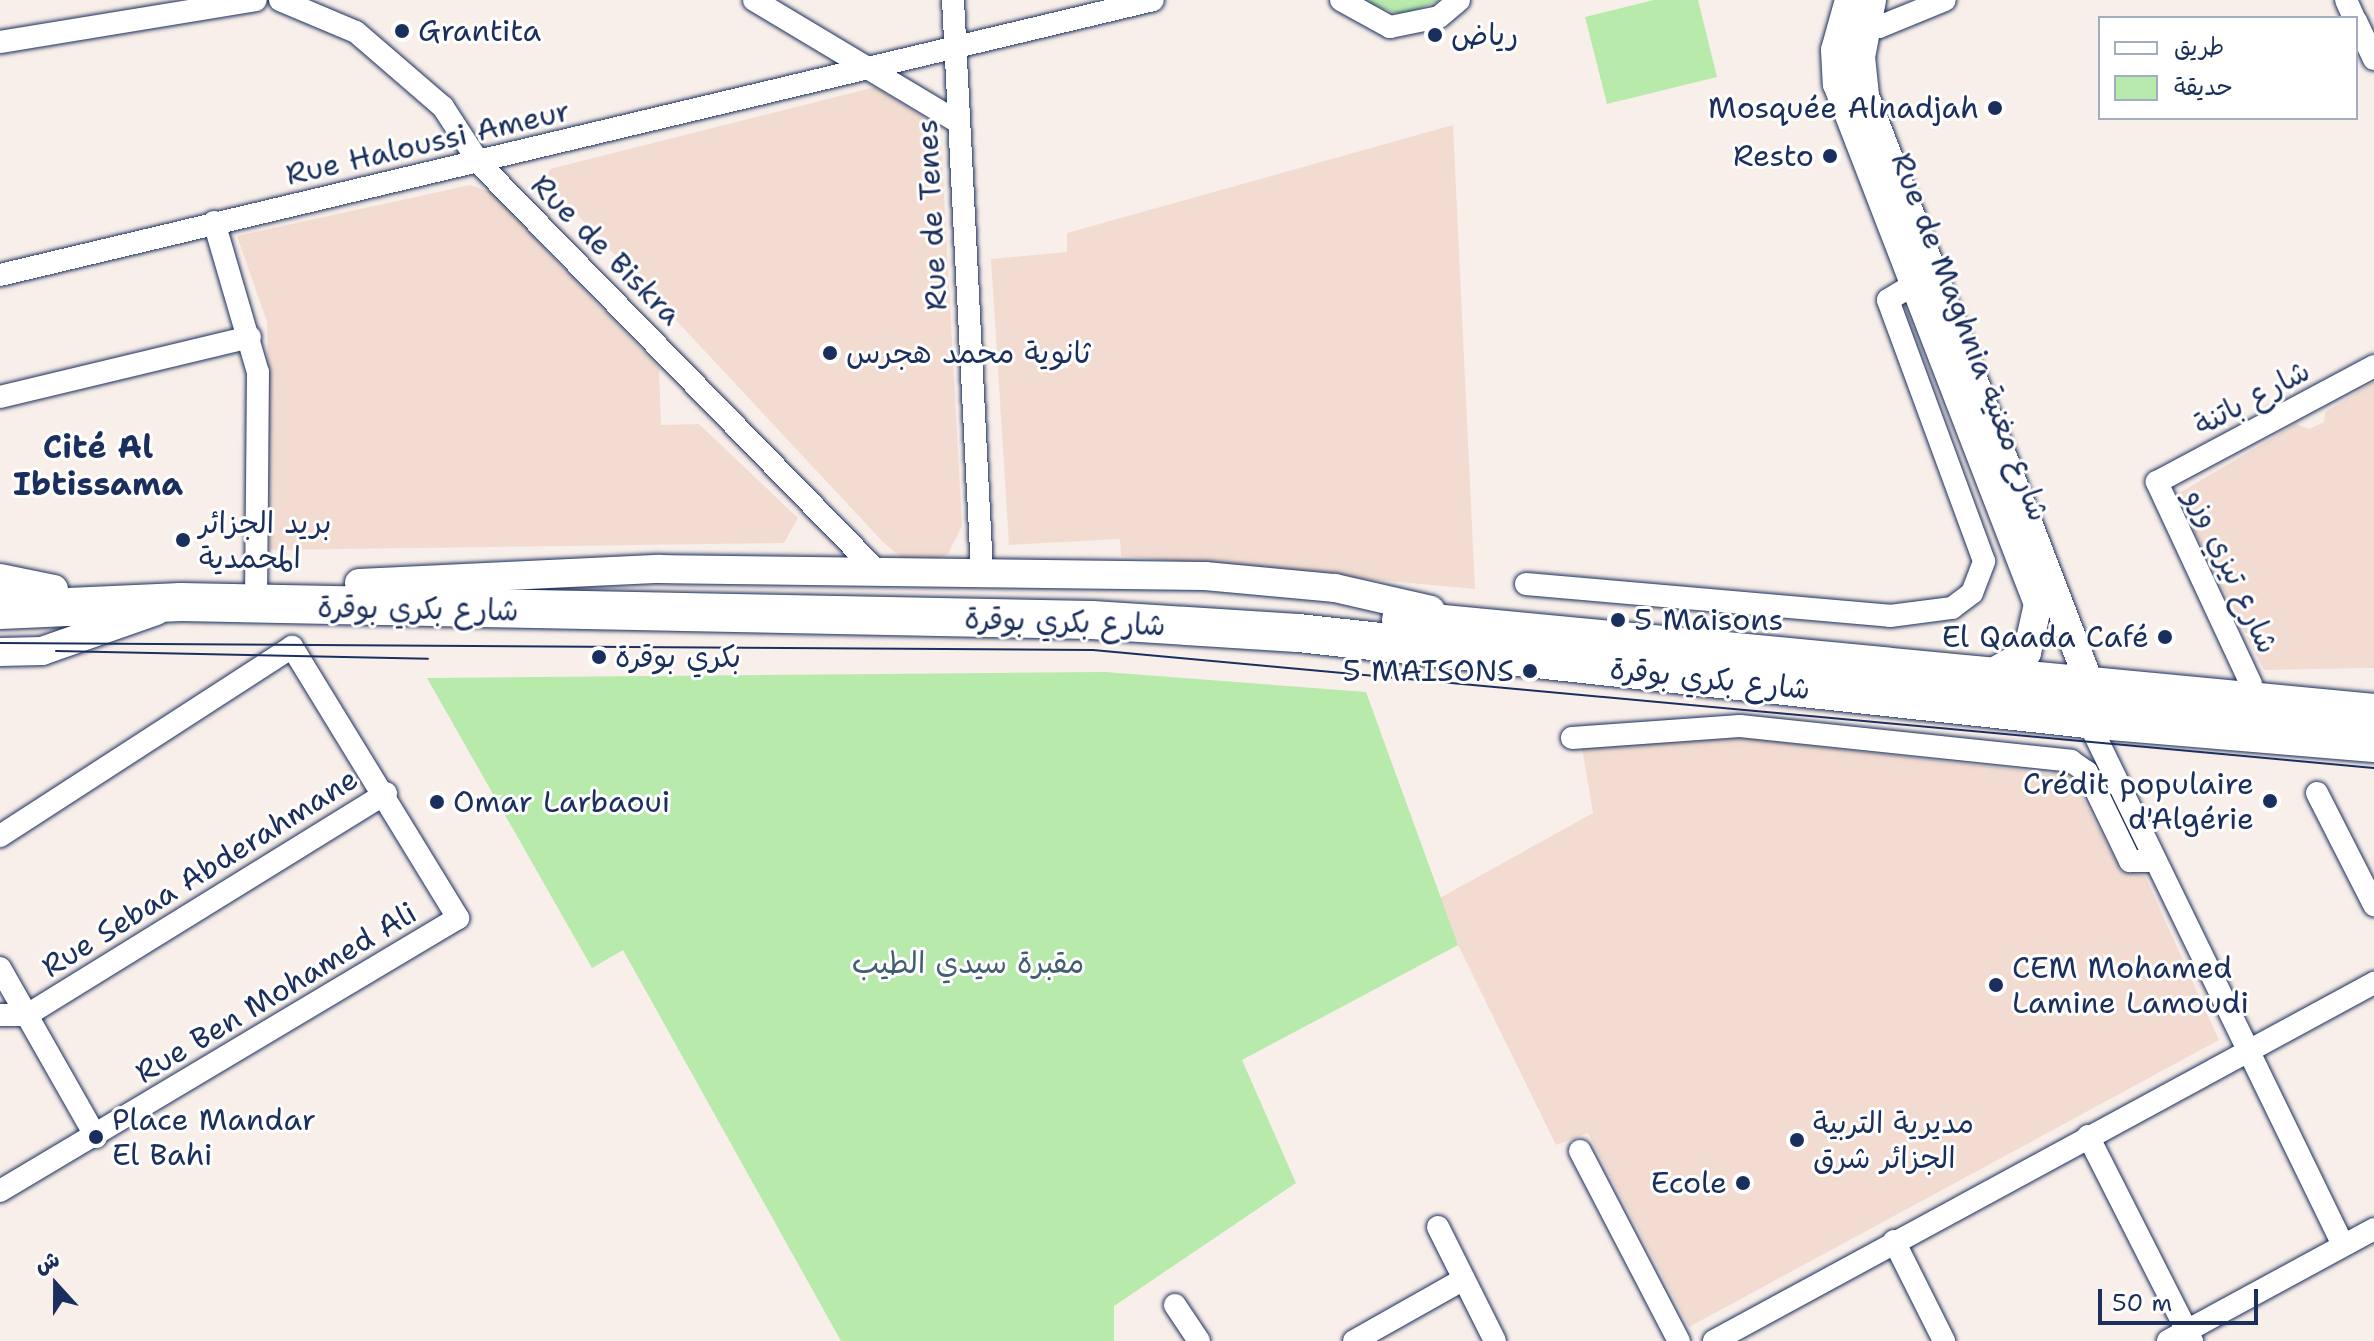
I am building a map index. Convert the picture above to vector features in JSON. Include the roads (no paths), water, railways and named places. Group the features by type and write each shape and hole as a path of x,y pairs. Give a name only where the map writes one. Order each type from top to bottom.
{"highway":[{"name":"شارع بكري بوقرة","path":"0,590 359,583 1118,596 2037,680 2126,706"},
{"name":"شارع بكري بوقرة","path":"0,610 181,602 1092,620 1298,633 2087,719 2126,706"},
{"path":"2037,680 2086,674 2251,684 2374,696"},
{"path":"2126,706 2374,713"},
{"path":"2126,706 2374,743"}],"street":[{"path":"0,42 256,0"},
{"name":"Rue de Biskra","path":"280,0 356,32 443,107 480,164 874,568"},
{"path":"754,0 956,121"},
{"name":"Rue de Tenes","path":"953,0 956,121 982,570"},
{"name":"Rue Haloussi Ameur","path":"0,275 214,222 480,164 956,43 1153,0"},
{"path":"1341,0 1390,27 1439,17 1459,0"},
{"path":"1858,13 1945,0"},
{"name":"Rue de Maghnia شارع مغنية","path":"1858,13 1837,84 1925,278 2086,674"},
{"path":"2358,25 2372,46"},
{"path":"214,222 258,372 256,585"},
{"path":"1526,584 1890,616 1952,608 1972,593 1984,561 1888,300 1925,278"},
{"name":"Rue de Maghnia شارع مغنية","path":"1925,278 2038,604 2027,653 1986,676"},
{"path":"0,397 250,337"},
{"name":"شارع باتنة","path":"2157,482 2374,366"},
{"name":"شارع تيزي وزو","path":"2157,482 2251,684"},
{"path":"359,583 874,568 1205,576 1335,588 1522,631"},
{"path":"0,578 54,589"},
{"path":"0,652 42,651 181,602"},
{"path":"0,836 292,647 386,793"},
{"path":"2087,719 2245,1051 2343,1245"},
{"path":"1572,738 1740,726 2071,761 2087,772 2130,861 2155,861"},
{"name":"Rue Ben Mohamed Ali","path":"0,1191 96,1137 458,918 386,793"},
{"name":"Rue Sebaa Abderahmane","path":"0,1015 27,1015 386,793"},
{"path":"2317,793 2374,905"},
{"path":"0,968 96,1137"},
{"path":"1714,1341 2374,983"},
{"path":"2088,1136 2183,1338 2374,1229"},
{"path":"1580,1151 1679,1341"},
{"path":"0,1174 30,1174"},
{"path":"1438,1227 1495,1341"},
{"path":"1894,1241 1944,1341"},
{"path":"1354,1341 1464,1279"},
{"path":"1175,1305 1199,1341"}],"tram line":[{"path":"0,643 1093,650 2374,768"},
{"path":"56,651 428,659"}],"place":[{"name":"Grantita","path":"402,31"},
{"name":"رياض","path":"1435,35"},
{"name":"Mosquée Alnadjah","path":"1995,108"},
{"name":"Resto","path":"1830,156"},
{"name":"ثانوية محمد هجرس","path":"830,353"},
{"name":"بريد الجزائر المحمدية","path":"183,540"},
{"name":"5 Maisons","path":"1618,620"},
{"name":"El Qaada Café","path":"2165,637"},
{"name":"بكري بوقرة","path":"599,657"},
{"name":"5 MAISONS","path":"1530,671"},
{"name":"Crédit populaire d'Algérie","path":"2270,801"},
{"name":"Omar Larbaoui","path":"437,802"},
{"name":"CEM Mohamed Lamine Lamoudi","path":"1996,985"},
{"name":"Place Mandar El Bahi","path":"96,1137"},
{"name":"مديرية التربية الجزائر شرق","path":"1797,1140"},
{"name":"Ecole","path":"1743,1183"}],"district":[{"name":"Cité Al Ibtissama","path":"98,466"}],"park label":[{"name":"مقبرة سيدي الطيب","path":"968,963"}]}
